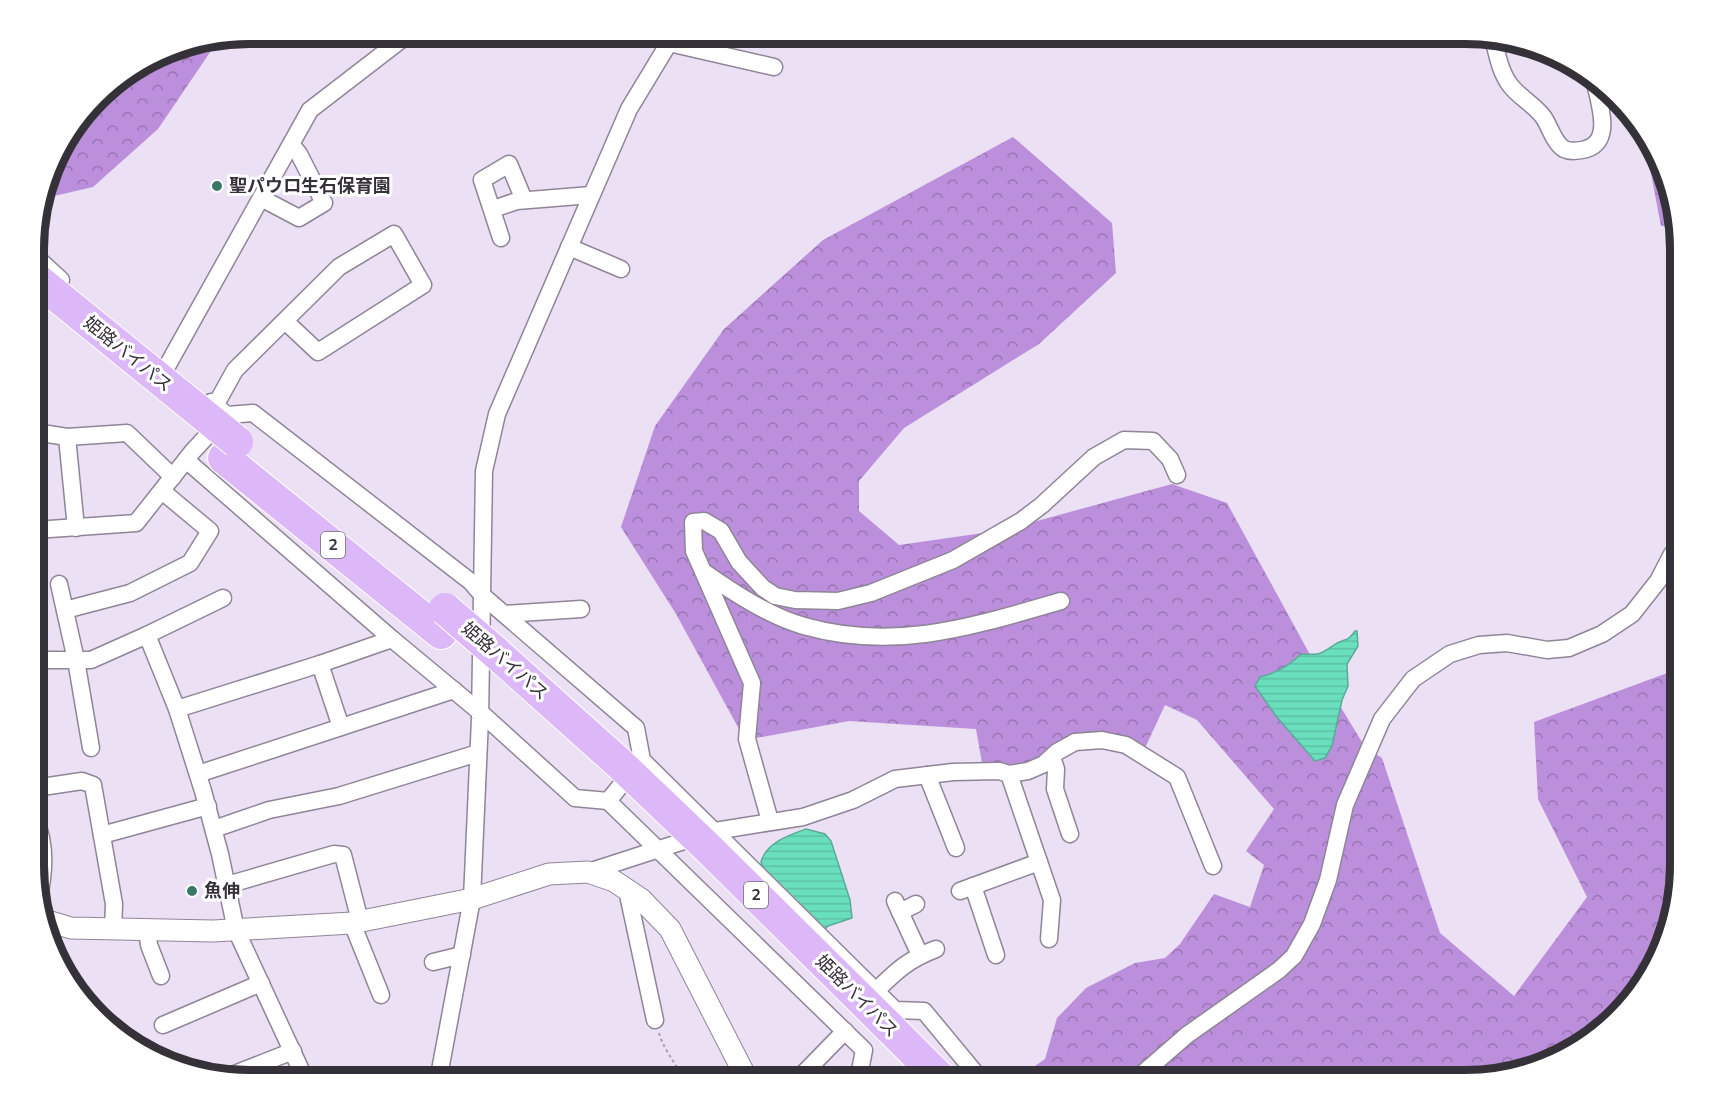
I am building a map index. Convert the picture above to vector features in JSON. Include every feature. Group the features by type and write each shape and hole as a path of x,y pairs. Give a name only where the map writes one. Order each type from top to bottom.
{"highway":[{"name":"姫路バイパス","path":"44,285 226,430 493,663 619,776 882,1035 928,1070"},
{"name":"姫路バイパス","path":"44,312 226,430"},
{"name":"姫路バイパス","path":"882,1035 906,1070"}],"street":[{"path":"166,368 310,110 396,44"},
{"path":"440,1070 472,899 480,711 484,471 497,414 591,195 629,109 668,44"},
{"path":"693,44 774,67"},
{"path":"1495,46 1510,85 1542,116 1565,150 1590,148 1600,139 1603,127 1597,92"},
{"path":"261,198 299,218 324,203 299,154 291,144"},
{"path":"501,238 482,180 509,164 524,200"},
{"path":"492,209 524,200 591,195"},
{"path":"226,430 235,370 339,267 394,234 423,285 318,352 285,321"},
{"path":"569,247 621,269"},
{"path":"44,264 166,368 226,430"},
{"path":"44,530 136,523 186,460 226,430 254,413 471,582 483,596 636,729 619,776 575,798 480,711 392,639 186,460"},
{"path":"44,433 67,437 127,433 173,477"},
{"path":"67,437 76,528"},
{"path":"770,821 747,739 752,683 694,551 693,522 704,521 722,531 739,562 763,588 775,596 795,600 838,601 871,593 953,560 1021,521 1042,505 1094,457 1124,440 1153,441 1170,459 1177,475"},
{"path":"65,610 130,593 190,562 210,531 162,490"},
{"path":"1147,1070 1187,1035 1279,970 1294,956 1311,924 1328,880 1346,805 1377,730 1382,719 1413,678 1450,654 1479,645 1507,643 1547,650 1569,648 1602,634 1632,614 1658,581 1670,558"},
{"path":"703,572 747,601 803,626 852,636 896,638 967,628 1061,601"},
{"path":"59,584 76,660 91,748"},
{"path":"44,660 91,660 223,598"},
{"path":"504,614 581,609"},
{"path":"147,635 177,709 208,806 236,930 301,1070"},
{"path":"177,709 392,639"},
{"path":"320,664 341,727"},
{"path":"198,774 454,690"},
{"path":"52,922 71,928 213,931 356,922 472,899 549,874 588,872 715,831 803,817 853,800 895,779 953,771 999,771 1009,774 1028,771 1044,764 1075,742 1102,740 1126,745 1177,777 1213,866"},
{"path":"214,829 269,810 339,796 478,753"},
{"path":"1052,757 1056,768 1055,789 1070,834"},
{"path":"1009,774 1052,900 1048,939"},
{"path":"927,775 958,839"},
{"path":"619,776 715,831 895,1010 924,1011 973,1070"},
{"path":"619,776 656,849 864,1050 861,1070"},
{"path":"44,787 82,781 93,785 114,904 113,929"},
{"path":"102,835 208,806"},
{"path":"227,885 334,854 343,855 356,922 381,996"},
{"path":"996,955 966,889 1039,862"},
{"path":"588,872 614,881 627,890 648,906 670,929 742,1070"},
{"path":"627,890 655,1020"},
{"path":"876,991 899,968 928,952 897,906 916,904"},
{"path":"147,930 149,945 161,976"},
{"path":"433,962 462,955"},
{"path":"163,1025 261,983"},
{"path":"807,1070 845,1031"},
{"path":"245,1070 293,1051"}],"path":[{"path":"655,1020 663,1044 679,1070"}],"green space":[{"path":"214,46 158,129 93,187 50,197 59,170 86,124 113,94 146,71 170,59"},
{"path":"1013,137 1112,223 1116,273 1039,344 904,428 859,481 859,511 899,545 1004,530 1172,484 1227,503 1320,673 1365,747 1382,758 1440,933 1514,996 1587,897 1538,799 1534,722 1670,672 1670,879 1667,905 1660,931 1649,956 1620,1001 1590,1028 1568,1043 1518,1064 1492,1069 1030,1070 1045,1059 1057,1018 1086,988 1135,963 1165,958 1180,944 1214,894 1250,907 1264,865 1246,851 1274,809 1197,720 1165,705 1145,748 1103,732 1055,743 1025,765 982,763 976,729 849,721 745,740 676,614 621,527 655,426 724,329 823,240"},
{"path":"1647,155 1660,183 1667,209 1669,226 1661,226"}],"shaded area":[{"path":"1357,631 1358,646 1347,664 1348,686 1342,700 1332,746 1325,758 1315,761 1276,716 1255,686 1260,677 1282,668 1301,654 1322,653 1347,639"},
{"path":"806,829 825,834 831,841 850,900 852,918 828,926 817,937 777,902 761,862 773,845"}],"place":[{"name":"聖パウロ生石保育園","path":"217,186"},
{"name":"魚伸","path":"192,891"}]}
